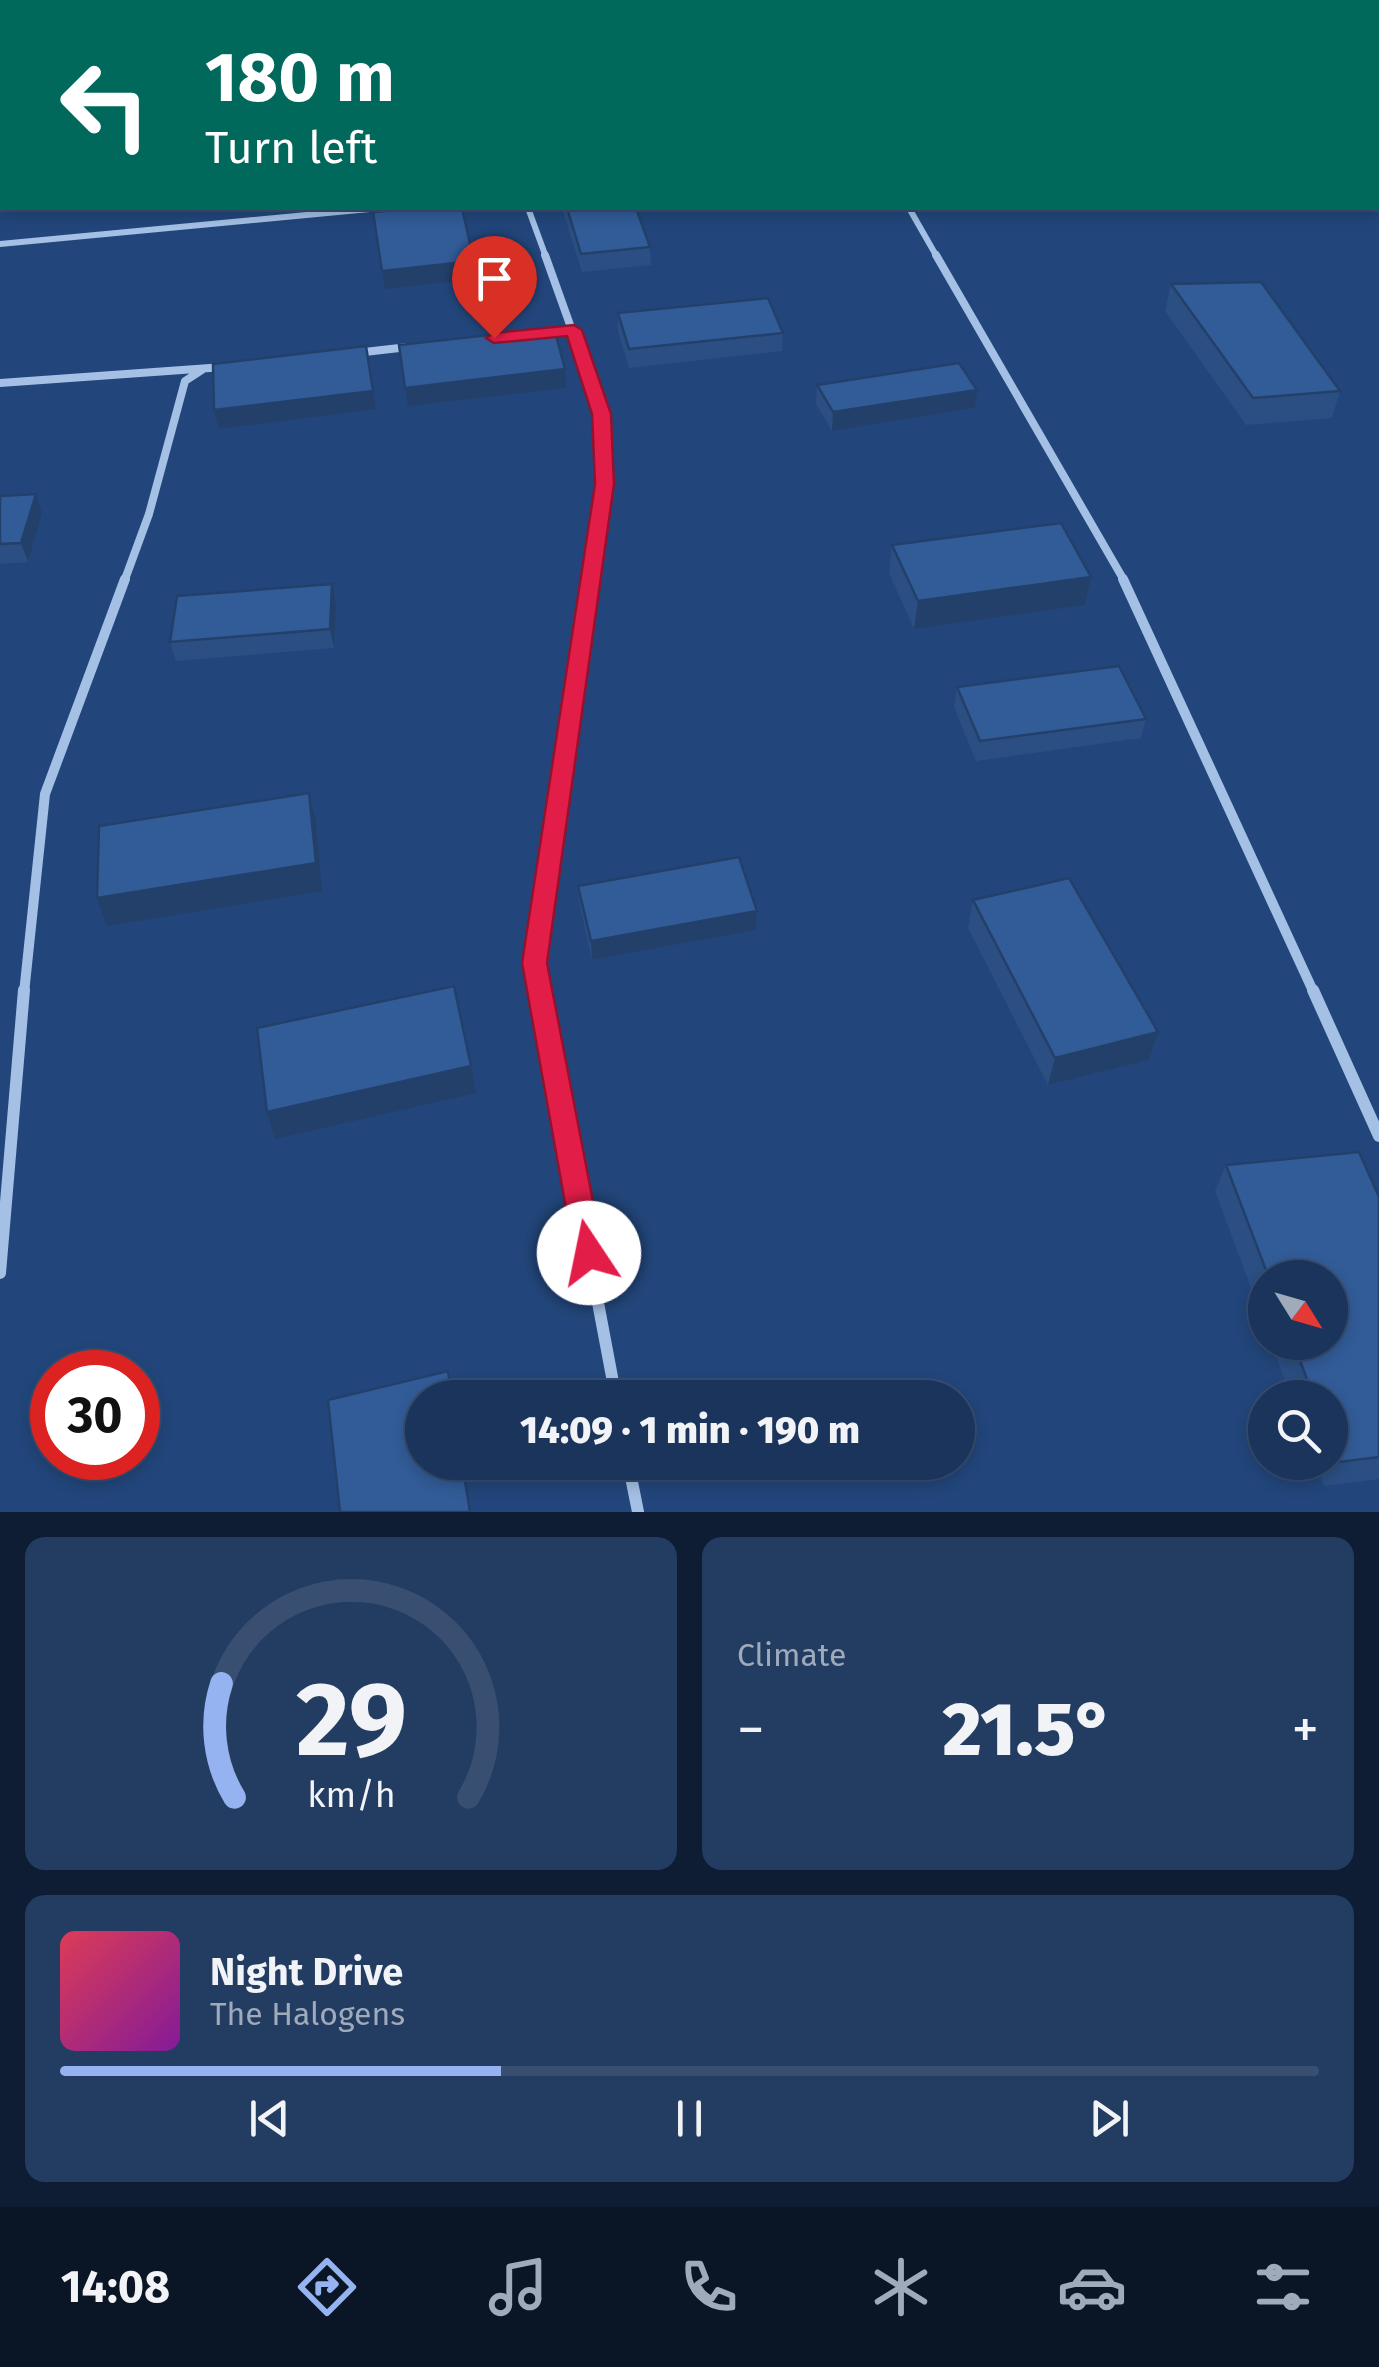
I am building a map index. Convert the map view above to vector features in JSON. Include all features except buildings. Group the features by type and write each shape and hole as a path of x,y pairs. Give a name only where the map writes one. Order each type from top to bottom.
{"street":[{"path":"0,244 359,210"},
{"path":"529,210 602,414 605,484 534,963 613,1380"},
{"path":"910,210 1137,604 1379,1136"},
{"path":"554,332 574,330"},
{"path":"336,355 415,346"},
{"path":"0,383 237,365"},
{"path":"0,1273 10,1128 45,794 149,514 185,381 202,370"},
{"path":"632,1480 638,1512"}],"route":[{"path":"494,338 574,330 602,414 605,484 534,963 589,1253"}]}
